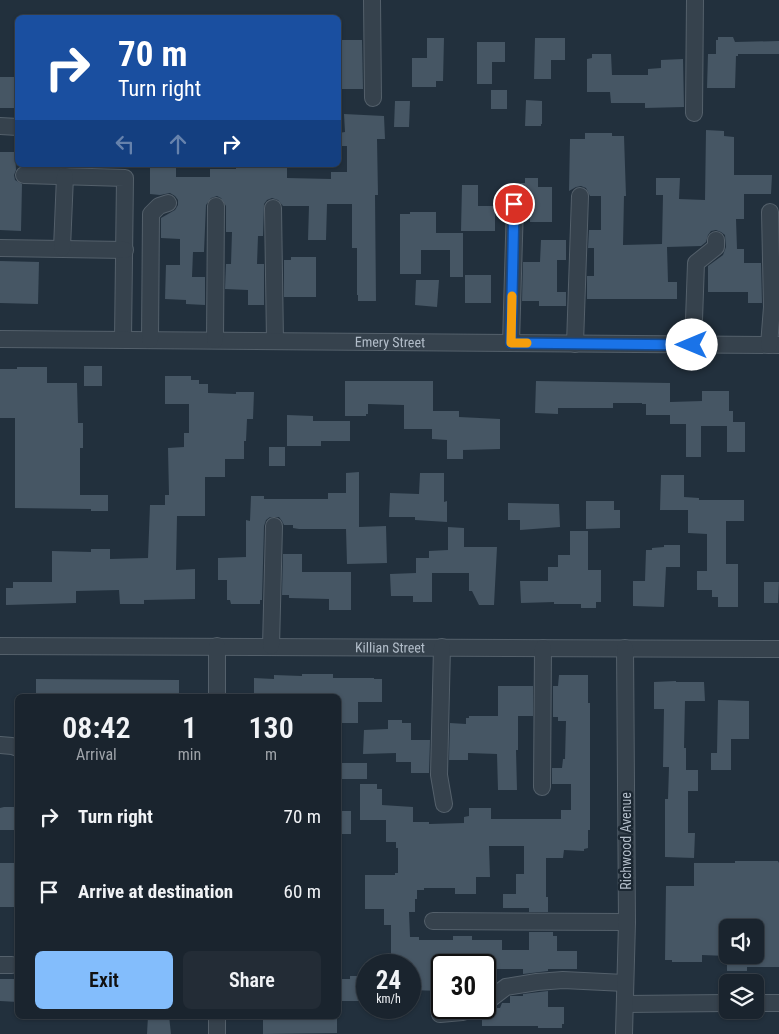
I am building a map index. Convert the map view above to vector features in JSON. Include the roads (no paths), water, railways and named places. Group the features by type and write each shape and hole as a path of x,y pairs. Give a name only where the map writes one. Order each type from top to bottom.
{"street":[{"path":"372,0 372,98"},
{"path":"694,113 695,0"},
{"path":"0,126 15,127"},
{"path":"24,175 126,178 123,339"},
{"path":"62,248 65,176"},
{"path":"575,344 580,196"},
{"path":"150,340 151,214 159,206 168,203"},
{"path":"511,343 514,204"},
{"path":"215,340 216,206"},
{"path":"273,208 275,341"},
{"path":"770,212 774,345"},
{"path":"692,345 696,263 716,247 716,240"},
{"path":"0,248 125,250"},
{"name":"Emery Street","path":"0,339 774,345"},
{"path":"271,646 274,526"},
{"name":"Killian Street","path":"0,646 779,649"},
{"path":"217,646 217,694"},
{"path":"442,647 439,775 444,804"},
{"path":"542,787 543,648"},
{"name":"Richwood Avenue","path":"624,648 627,922 624,1034"},
{"path":"0,745 15,748"},
{"path":"433,921 627,922"},
{"path":"496,995 506,988 537,982 564,980 625,982"},
{"path":"624,1004 719,1003"},
{"path":"764,1003 779,1003"},
{"path":"217,1019 217,1034"}]}
